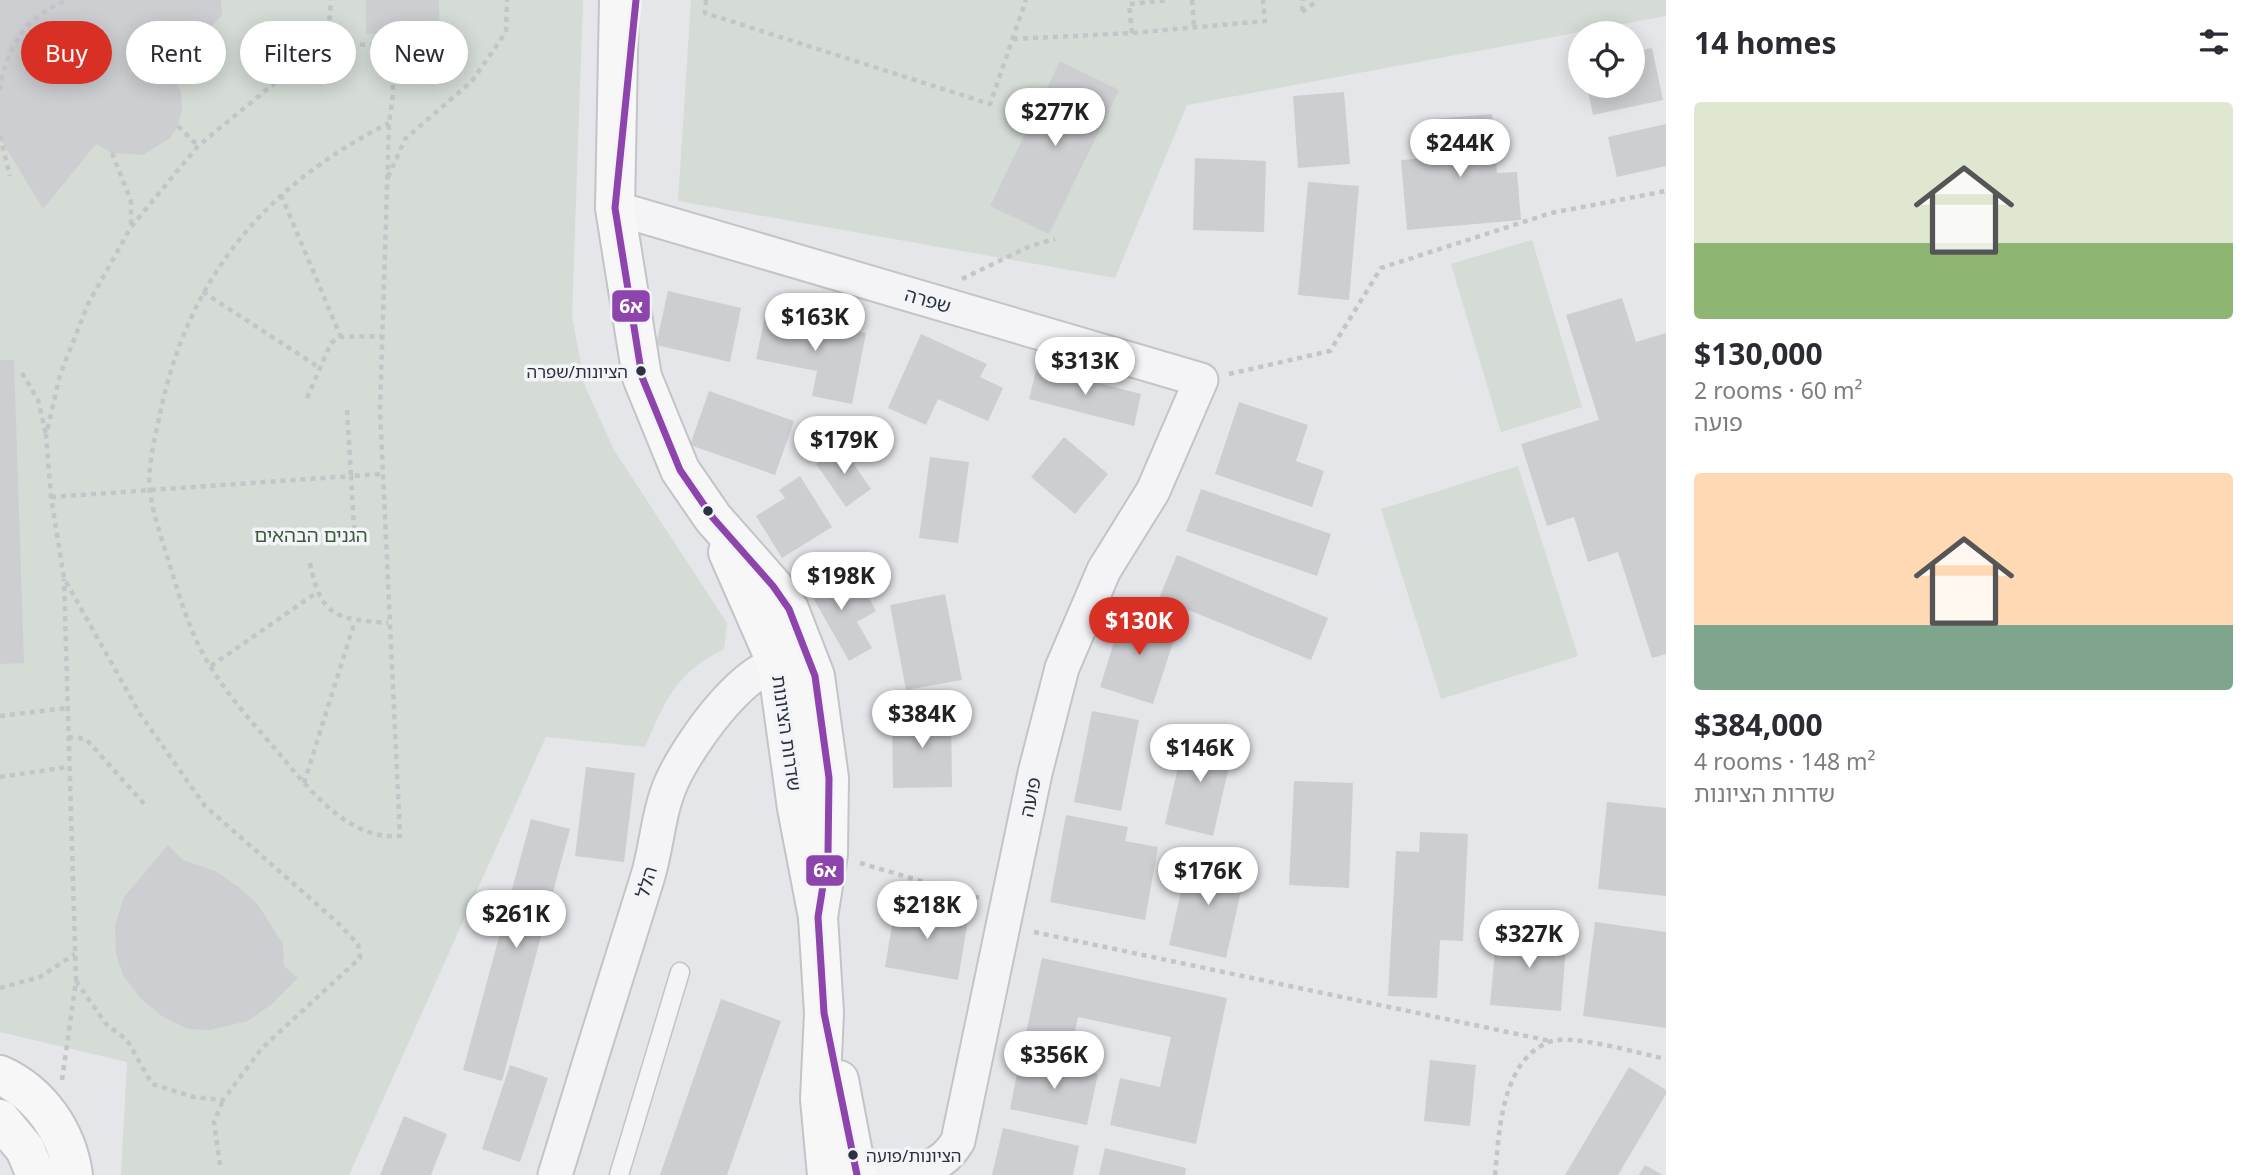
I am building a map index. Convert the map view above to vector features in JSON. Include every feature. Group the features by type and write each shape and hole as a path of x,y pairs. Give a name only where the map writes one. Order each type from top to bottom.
{"street":[{"name":"שדרות הציונות","path":"620,0 615,208 642,377 671,453 713,518 774,586 789,609 815,676 829,778 828,854 818,917"},
{"name":"שדרות הציונות","path":"618,155 636,0"},
{"name":"שפרה","path":"615,208 1201,380"},
{"name":"פועה","path":"870,1175 926,1172 936,1168 953,1152 958,1141 1035,773 1062,668 1104,570 1153,491 1201,380"},
{"name":"שדרות הציונות","path":"713,518 777,664 797,808 818,917 824,1013 820,1099 827,1175"},
{"path":"777,664 799,664 815,676"},
{"name":"הלל","path":"555,1175 651,865 671,782 700,732 733,694 758,673 777,664"},
{"name":"שדרות הציונות","path":"824,1013 857,1175"},
{"path":"0,1076 31,1094 55,1122 71,1157 73,1175"},
{"path":"0,1119 25,1149 36,1175"}],"lane":[{"path":"618,1175 680,972"}],"path":[{"path":"0,90 4,66 19,33 50,7 68,0"},
{"path":"329,21 331,0"},
{"path":"387,181 405,139 472,81 506,32 507,0"},
{"path":"706,0 705,13 990,104 1026,0"},
{"path":"1132,33 1129,2 1170,0"},
{"path":"1192,0 1194,27"},
{"path":"1013,39 1132,33 1265,21 1263,0"},
{"path":"1303,0 1301,12 1318,0"},
{"path":"46,435 60,375 88,304 131,227 198,146 275,84"},
{"path":"389,123 349,143 281,195 241,233 203,292 180,343 165,390 153,449 149,490 179,598 200,648 211,666 304,783 334,811 369,833 384,838 400,836 382,474 381,336 393,84"},
{"path":"178,126 198,146"},
{"path":"0,136 10,176"},
{"path":"112,153 131,201 131,227"},
{"path":"1201,380 1330,351 1381,268 1551,213 1666,191"},
{"path":"281,195 341,337"},
{"path":"934,302 968,274 1030,246 1055,239"},
{"path":"203,292 320,368"},
{"path":"307,398 331,343 341,337 381,336"},
{"path":"22,373 38,400 46,435 51,497 64,578 76,981 75,1006 55,1122"},
{"path":"346,410 355,545"},
{"path":"51,497 382,474"},
{"path":"310,564 316,593 333,613 355,621 388,623"},
{"path":"64,578 140,714 205,806 358,944 360,958 262,1048 223,1100 214,1122 220,1165"},
{"path":"211,666 316,593"},
{"path":"304,783 355,621"},
{"path":"0,716 67,708"},
{"path":"68,737 86,739 147,807"},
{"path":"0,777 68,767"},
{"path":"828,854 1004,916 1550,1041 1581,1041 1666,1059"},
{"path":"0,988 40,977 75,954"},
{"path":"76,981 106,1024 127,1040 152,1084 194,1097 223,1100"},
{"path":"1495,1175 1501,1110 1511,1084 1530,1055 1550,1041"}],"green space":[{"name":"הגנים הבהאים","path":"0,0 583,0 572,316 585,386 614,450 727,623 724,649 694,668 674,689 645,747 546,737 349,1175 121,1175 127,1062 0,1032"},
{"path":"691,0 1666,0 1666,16 1639,21 1568,21 1568,34 1187,105 1115,278 678,201"},
{"path":"1532,240 1582,407 1501,432 1451,264"},
{"path":"1518,466 1578,656 1441,699 1381,509"}],"building":[{"path":"0,0 221,0 222,16 217,21 126,21 126,84 177,84 181,91 182,108 178,126 169,139 143,155 112,153 96,144 43,209 0,138"},
{"path":"366,0 439,0 439,21 370,21 370,34 366,34"},
{"path":"1652,48 1663,100 1593,115 1589,98 1645,98 1645,49"},
{"path":"1060,61 1119,90 1049,234 990,206"},
{"path":"1344,92 1350,164 1298,168 1293,96"},
{"path":"1492,114 1497,173 1517,172 1521,220 1407,230 1401,160 1437,157 1434,119"},
{"path":"1666,124 1666,166 1617,177 1608,137"},
{"path":"1195,158 1266,161 1264,232 1193,230"},
{"path":"1308,182 1359,186 1349,300 1298,295"},
{"path":"668,291 741,308 730,362 656,345"},
{"path":"1622,298 1636,342 1666,333 1666,654 1652,658 1618,552 1588,562 1574,517 1547,526 1521,444 1599,420 1566,315"},
{"path":"766,312 866,333 852,404 812,396 817,371 756,359"},
{"path":"921,334 987,364 980,377 1003,388 988,421 938,399 926,425 888,408"},
{"path":"0,360 14,360 24,663 0,664"},
{"path":"1037,367 1141,394 1134,426 1029,399"},
{"path":"709,391 794,421 775,475 690,445"},
{"path":"1239,402 1308,425 1296,461 1324,471 1312,507 1215,474"},
{"path":"1064,437 1108,474 1075,514 1031,477"},
{"path":"841,446 871,489 846,507 816,464"},
{"path":"930,457 969,462 958,543 919,538"},
{"path":"800,476 832,527 782,558 756,516 785,498 779,490"},
{"path":"1201,489 1331,534 1317,576 1186,531"},
{"path":"1177,555 1328,618 1311,660 1159,598"},
{"path":"826,566 846,602 865,591 876,611 857,622 872,648 849,661 803,580"},
{"path":"945,594 962,680 906,690 890,605"},
{"path":"1124,610 1178,627 1153,704 1100,687"},
{"path":"1092,711 1139,720 1121,811 1074,802"},
{"path":"892,713 951,713 952,787 893,788"},
{"path":"1186,733 1234,745 1213,836 1165,824"},
{"path":"586,767 635,773 624,862 575,856"},
{"path":"1294,781 1353,783 1349,888 1289,885"},
{"path":"1607,802 1666,808 1666,896 1598,889"},
{"path":"1066,815 1128,827 1125,841 1158,847 1145,920 1050,902"},
{"path":"531,819 570,829 502,1081 463,1070"},
{"path":"1420,832 1468,834 1463,941 1440,940 1437,998 1388,996 1396,851 1419,852"},
{"path":"168,845 183,860 215,871 239,887 259,906 283,944 284,966 298,978 272,1004 248,1021 210,1030 188,1029 163,1017 140,998 123,975 116,954 115,925 124,897"},
{"path":"1189,856 1246,869 1226,958 1169,945"},
{"path":"896,902 969,914 958,980 885,967"},
{"path":"1595,922 1666,932 1666,1028 1583,1016"},
{"path":"1497,929 1567,934 1561,1011 1490,1005"},
{"path":"1042,958 1227,998 1196,1144 1110,1125 1120,1078 1160,1087 1171,1037 1078,1017 1069,1057 1023,1047"},
{"path":"721,999 781,1021 727,1175 660,1175"},
{"path":"1020,1058 1098,1074 1087,1125 1010,1109"},
{"path":"1430,1060 1476,1065 1470,1126 1424,1121"},
{"path":"510,1065 548,1078 520,1162 482,1149"},
{"path":"1629,1067 1666,1090 1666,1094 1618,1175 1565,1175"},
{"path":"404,1116 447,1134 431,1175 380,1175"},
{"path":"1003,1128 1079,1146 1073,1175 992,1175"},
{"path":"1105,1148 1186,1168 1185,1175 1099,1175"},
{"path":"1645,1165 1663,1175 1639,1175"}],"transit line":[{"name":"6א","path":"636,0 615,208 642,377 680,470 713,518 773,586 789,609 815,676 829,778 828,854 818,917 824,1013 857,1175"}],"place":[{"name":"הציונות/שפרה","path":"641,371"},
{"name":"הציונות/פועה","path":"853,1155"}]}
